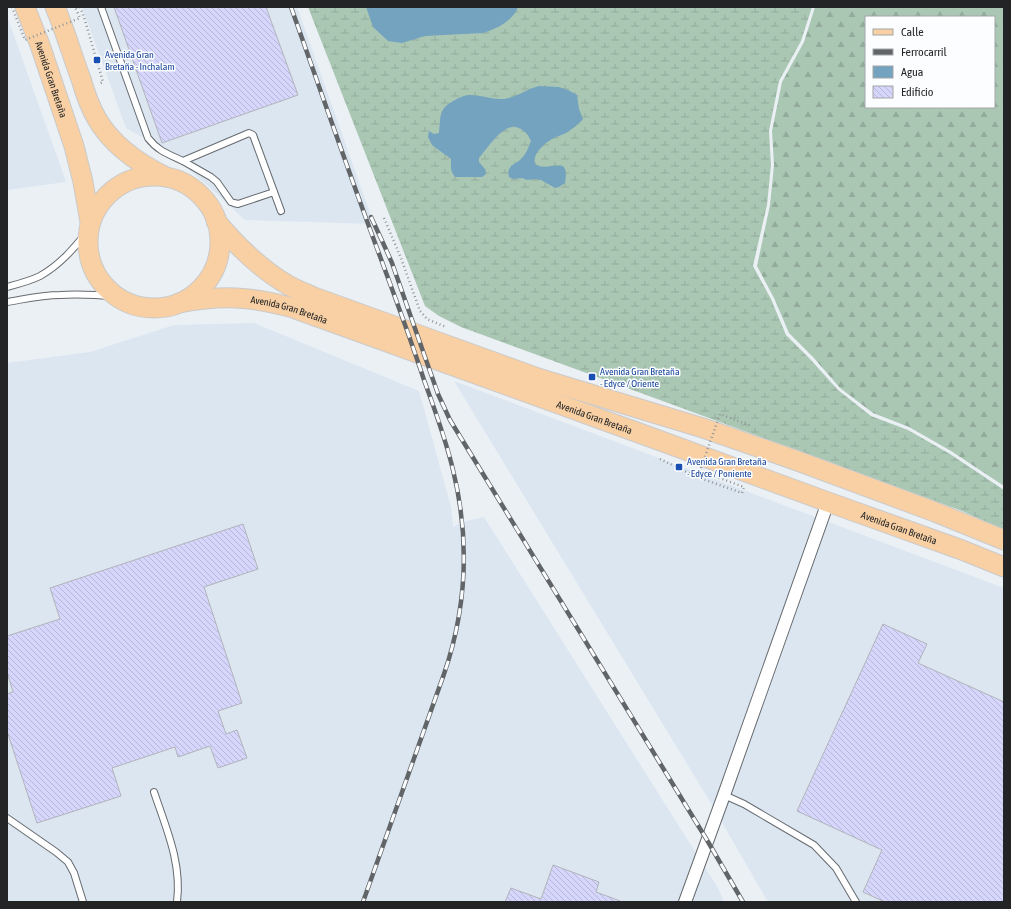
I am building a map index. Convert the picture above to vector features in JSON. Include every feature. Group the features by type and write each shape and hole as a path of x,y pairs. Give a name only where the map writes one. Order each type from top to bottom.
{"main road":[{"name":"Avenida Gran Bretaña","path":"26,7 74,146 82,176 89,227"},
{"path":"55,7 85,92 97,120 110,137 129,154 166,177"},
{"path":"146,176 166,177 181,181 194,189 210,207 219,230 220,248 212,273 198,291 179,303 161,308 143,307 134,305 109,292 97,277 90,260 88,250 89,227 94,213 102,201 120,185 146,176"},
{"name":"Avenida Gran Bretaña","path":"216,221 239,247 264,268 289,286 314,297 530,375 696,426 795,460 941,514 1004,540"},
{"name":"Avenida Gran Bretaña","path":"179,303 215,298 239,297 266,301 293,308 962,550 1004,567"},
{"path":"795,460 819,483 826,493 828,502"}],"street":[{"path":"685,902 828,502"}],"lane":[{"path":"101,7 148,138 153,145 160,151 183,161 211,177 217,182 231,202 238,204 274,192"},
{"path":"183,161 249,133 253,135 280,211"},
{"path":"7,287 39,276 53,268 66,256 89,227"},
{"path":"7,302 60,294 117,297"},
{"path":"154,792 173,848 176,862 178,888 177,902"},
{"path":"724,795 744,804 814,845 836,868 856,902"},
{"path":"7,818 68,862 74,873 83,902"}],"path":[{"path":"12,7 25,40 80,18 75,7"},
{"path":"80,7 103,82 85,92"},
{"path":"384,218 401,258 420,310 427,319 439,323 449,329"},
{"path":"697,477 742,493 744,487 700,471 720,414 751,426"}],"shaded area":[{"path":"82,7 297,7 374,224 245,220 206,184 165,150 126,128"},
{"path":"7,15 11,27 66,182 7,190"},
{"path":"254,323 419,391 451,507 453,527 462,522 484,517 718,888 724,902 7,902 7,363 90,352 174,325"},
{"path":"454,381 1004,588 1004,902 768,902 706,795"}],"green space":[{"path":"308,7 812,7 801,41 779,81 769,131 771,165 767,205 753,266 771,299 786,335 838,390 871,416 908,430 950,454 1004,490 1004,530 962,511 461,327 439,316 425,306"},
{"path":"815,7 1004,7 1004,486 951,451 909,427 873,413 840,388 813,357 789,333 774,298 757,266 770,205 774,165 772,131 782,82 804,42"}],"water":[{"path":"366,7 518,7 513,16 503,24 487,32 425,36 402,43 388,41 373,27"},
{"path":"539,86 559,87 577,95 579,109 583,119 566,133 554,138 543,146 535,156 535,164 538,166 563,166 566,172 565,183 555,188 541,180 527,180 522,178 513,179 509,177 508,173 510,167 520,160 531,141 525,132 514,127 502,131 479,158 479,162 485,169 486,174 482,177 455,177 452,171 451,159 432,145 428,137 429,131 434,134 439,133 441,113 446,106 466,95 506,99"}],"building":[{"path":"114,7 266,7 298,95 162,143"},
{"path":"243,524 258,569 204,587 242,703 218,711 226,734 237,730 247,758 218,768 210,746 178,757 175,747 112,768 121,796 37,823 7,731 7,694 13,692 7,672 7,636 60,619 50,588"},
{"path":"883,624 927,644 918,663 1004,702 1004,902 885,902 863,892 882,850 797,811"},
{"path":"553,865 599,882 596,892 620,902 505,902 511,888 541,899"}],"railway":[{"path":"291,7 440,425 453,470 462,522 464,573 458,624 452,649 363,902"},
{"path":"371,217 392,263 438,394 450,420 707,840 743,902"}],"place":[{"name":"Avenida Gran Bretaña - Inchalam","path":"97,60"},
{"name":"Avenida Gran Bretaña - Edyce / Oriente","path":"592,377"},
{"name":"Avenida Gran Bretaña - Edyce / Poniente","path":"679,467"}]}
